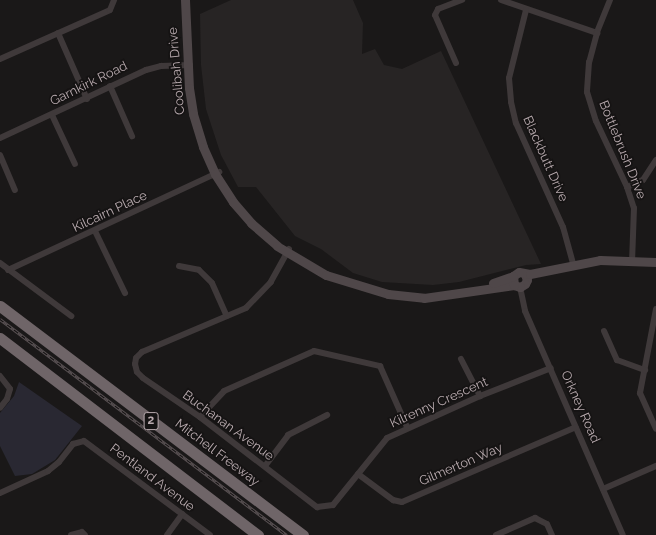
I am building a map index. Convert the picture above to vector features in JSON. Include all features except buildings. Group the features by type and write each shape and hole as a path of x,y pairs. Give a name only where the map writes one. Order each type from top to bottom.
{"highway":[{"name":"Mitchell Freeway","path":"0,306 303,535"},
{"name":"2","path":"0,338 258,535"}],"main road":[{"name":"Coolibah Drive","path":"185,0 190,65 198,117 217,173 246,211 287,251 335,274 365,284 401,291 448,291 520,281 574,266 656,262"},
{"name":"Coolibah Drive","path":"190,0 190,65"},
{"name":"Coolibah Drive","path":"632,262 656,267"}],"street":[{"path":"0,59 110,10 114,0"},
{"path":"456,62 436,15 438,8 462,0"},
{"path":"502,0 526,10 597,33"},
{"name":"Bottlebrush Drive","path":"610,0 597,33 589,62 587,92 596,121 627,187 635,214 632,262"},
{"name":"Blackbutt Drive","path":"526,10 509,78 511,102 516,123 563,227 574,266"},
{"path":"58,33 87,99"},
{"name":"Garnkirk Road","path":"0,138 87,99 110,86 153,67 190,65"},
{"path":"110,86 132,136"},
{"path":"52,115 75,164"},
{"path":"0,155 15,190"},
{"path":"627,187 643,180 656,160"},
{"name":"Kilcairn Place","path":"8,270 95,231 217,173"},
{"path":"95,231 125,293"},
{"path":"179,266 199,270 212,283 227,316 246,308 258,298 271,282 287,251"},
{"path":"0,263 71,316"},
{"name":"Orkney Road","path":"520,281 525,311 624,535"},
{"path":"656,309 640,393 656,429"},
{"name":"Buchanan Avenue","path":"227,316 142,352 136,358 137,372 143,378 200,417 317,507"},
{"path":"604,331 617,360 645,370"},
{"path":"200,417 224,391 314,351 380,366 407,428"},
{"path":"461,359 480,396"},
{"name":"Kilrenny Crescent","path":"317,507 333,505 387,438 480,396 551,368"},
{"path":"0,376 10,389 7,399 0,408"},
{"path":"265,466 288,435 327,416"},
{"name":"Gilmerton Way","path":"358,474 393,500 402,502 576,427"},
{"name":"Pentland Avenue","path":"0,493 48,471 60,462 73,444 80,441 89,443 210,535"},
{"path":"603,489 656,466"},
{"path":"167,535 182,514"},
{"path":"496,535 534,518 547,524 552,535"},
{"path":"72,535 82,532 85,535"}],"shaded area":[{"path":"231,0 353,0 363,23 362,54 375,49 384,65 402,69 441,51 541,264 526,265 459,282 433,285 382,282 353,273 321,249 295,236 256,187 238,187 221,155 206,109 201,65 200,14"},
{"path":"19,382 82,426 55,460 32,474 15,476 0,446 0,413 14,396"}],"railway":[{"path":"0,319 287,535"}]}
